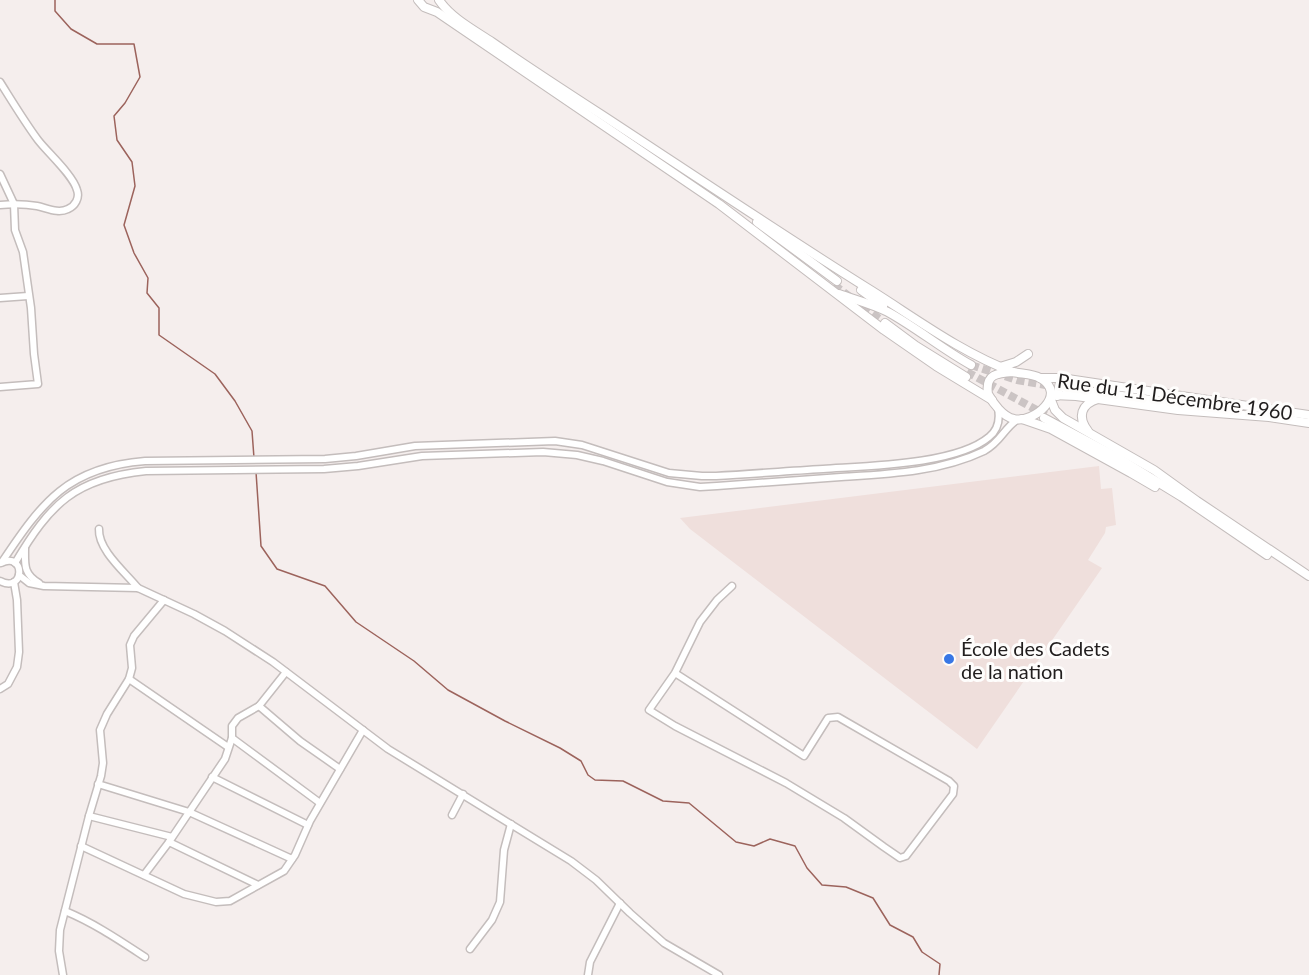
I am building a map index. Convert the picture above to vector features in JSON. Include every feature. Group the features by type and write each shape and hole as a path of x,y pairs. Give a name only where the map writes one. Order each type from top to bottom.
{"main road":[{"path":"420,3 432,6 438,0 466,25 542,76 961,348 999,367 1040,378 1049,386 1055,410 1063,418 1154,470 1309,576"},
{"path":"420,3 437,12 719,204 833,285 880,308 956,357 970,369"},
{"path":"721,192 884,330 936,366 992,400"},
{"path":"845,274 882,305 957,353 970,369"},
{"path":"886,321 924,352 970,369"},
{"path":"999,367 1016,362 1028,354"},
{"path":"1013,372 999,373 991,378 987,386 992,400 1007,416 1051,429 1178,501 1199,510"},
{"name":"Rue du 11 Décembre 1960","path":"1040,378 1063,383 1309,415"},
{"path":"1019,419 1033,415 1042,409 1063,383 1211,408 1232,414"},
{"name":"Rue du 11 Décembre 1960","path":"1053,397 1098,399 1178,410 1269,417 1309,423"},
{"path":"1089,432 1083,424 1083,411 1087,404 1098,399"},
{"path":"1197,501 1180,494 1121,456 1045,416 1189,502 1309,582"}],"street":[{"path":"0,81 38,141 72,181 78,196 71,208 58,211 37,206 0,205"},
{"path":"0,174 14,204 15,230 23,252 38,384 0,387"},
{"path":"0,298 28,296"},
{"path":"1,563 46,502 74,481 109,466 120,464 145,461 340,458 415,446 541,441 582,445 662,471 702,476 874,466 948,455 975,445 994,431 998,422 998,407"},
{"path":"15,563 25,545 49,513 66,497 111,476 146,471 341,468 414,456 557,452 577,454 603,461 667,482 700,487 717,486 899,473 958,461 987,449 997,442 1011,423 1019,419"},
{"path":"99,529 102,547 138,588"},
{"path":"25,545 27,573 44,586"},
{"path":"0,581 8,584 14,582 19,575 19,568 15,563 10,561 1,563"},
{"path":"19,575 29,583 44,586 138,588 225,631 257,651 388,749 571,861 596,880 664,943 718,975"},
{"path":"0,689 8,684 17,667 19,652 14,582"},
{"path":"675,673 804,756 828,718 838,717 949,781 954,786 953,794 906,856 900,858 844,818 786,783 675,726 650,710 675,673 700,622 717,600 732,586"},
{"path":"63,975 59,951 60,930 103,763 100,729 129,679 132,668 130,645 134,636 161,599"},
{"path":"144,875 171,840 225,759 232,738 232,726 238,718 259,706 286,672"},
{"path":"129,679 228,747"},
{"path":"259,706 300,741 340,769"},
{"path":"81,846 184,894 216,902 230,901 284,871 320,803 363,730"},
{"path":"232,738 320,803"},
{"path":"212,777 309,825"},
{"path":"98,784 189,812 292,859"},
{"path":"452,815 463,794"},
{"path":"89,816 171,840 258,885"},
{"path":"470,949 492,920 500,902 504,850 511,824"},
{"path":"588,975 590,962 620,903"},
{"path":"65,911 112,935 145,957"}],"shaded area":[{"name":"École des Cadets de la nation","path":"1099,466 1101,489 1112,488 1116,525 1106,527 1105,533 1088,560 1102,568 977,749 690,529 680,518"}],"waterway":[{"path":"55,0 55,11 71,29 97,44 134,44 140,77 125,103 114,116 117,140 132,162 135,186 124,225 134,253 148,278 147,293 159,308 159,335 215,374 235,401 252,431 254,458"},
{"path":"256,472 261,546 277,569 325,586 356,622 414,661 448,690 560,748 581,761 588,775 595,780 623,781 663,801 689,803 736,842 754,846 770,839 795,846 807,868 822,885 846,887 873,898 890,925 913,937 922,952 940,964 939,975"}],"tunnel":[{"path":"834,285 885,323"},
{"path":"971,365 1017,380 1051,386"},
{"path":"967,372 1046,415"}],"place":[{"name":"École des Cadets de la nation","path":"949,659"}]}
